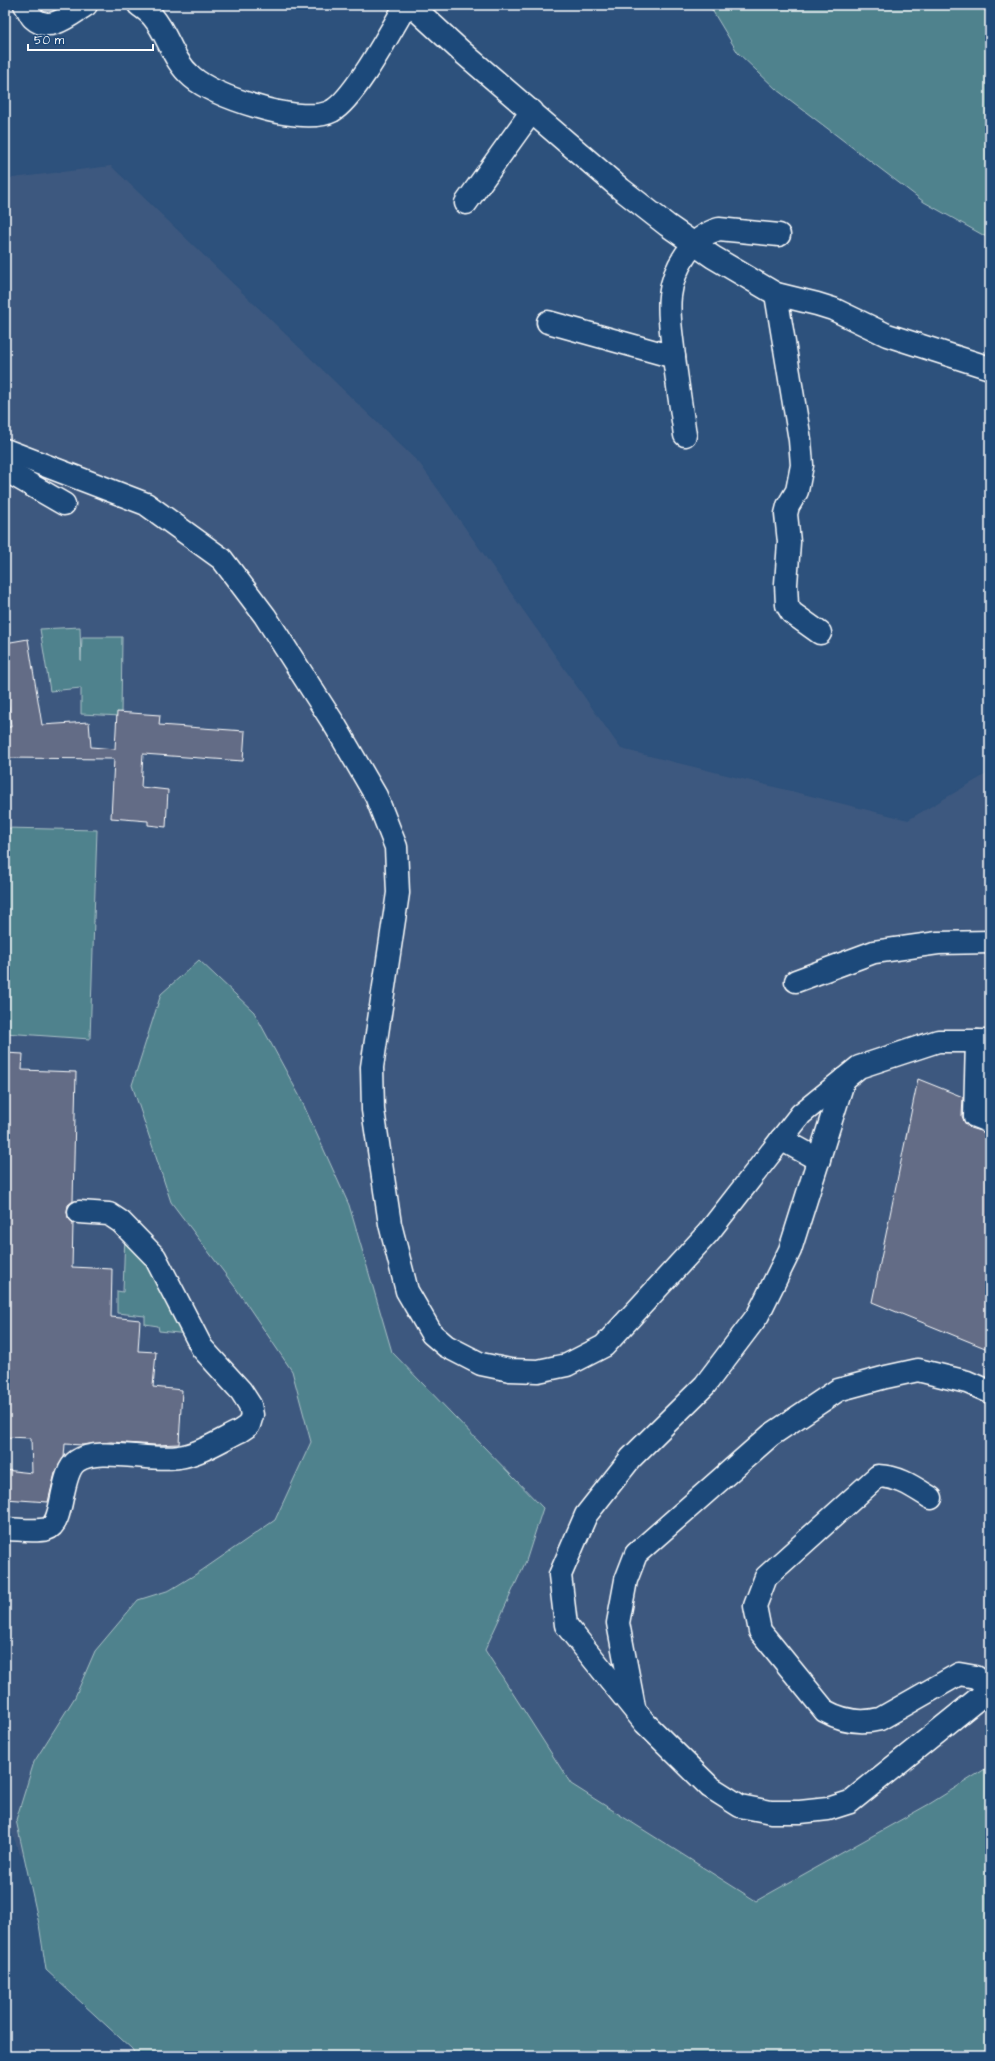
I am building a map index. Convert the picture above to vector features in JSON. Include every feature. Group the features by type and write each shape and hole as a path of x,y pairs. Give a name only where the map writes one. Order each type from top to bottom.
{"street":[{"path":"25,5 33,18 43,24 55,24 86,5"},
{"path":"139,5 153,17 179,63 193,78 226,97 267,110 318,116 332,111 345,101 361,79 406,5"},
{"path":"411,5 621,189 694,244 776,294 828,307 888,335 990,368"},
{"path":"466,203 532,111"},
{"path":"685,435 670,319 670,296 676,274 694,244 711,231 719,229 779,235"},
{"path":"776,294 800,440 802,465 797,491 788,506 786,514 789,542 786,584 787,605 792,613 820,633"},
{"path":"548,322 674,357"},
{"path":"5,450 146,504 222,559 265,616 336,727 376,796 396,847 398,893 372,1067 373,1110 390,1224 407,1291 432,1334 446,1346 481,1364 510,1370 538,1371 568,1365 604,1346 708,1233 801,1114 859,1067 938,1041 984,1041 975,1116 990,1122"},
{"path":"5,470 64,504"},
{"path":"796,981 874,952 938,943 990,942"},
{"path":"844,1079 790,1250 758,1315 705,1385 631,1458 586,1515 560,1575 566,1625 645,1723 710,1787 740,1806 771,1812 800,1812 828,1809 850,1802 990,1689 976,1677 958,1674 880,1719 865,1722 836,1717 825,1711 760,1630 755,1606 766,1577 878,1476 893,1476 930,1498"},
{"path":"781,1139 819,1160"},
{"path":"5,1529 38,1530 49,1528 57,1517 67,1475 76,1462 88,1456 107,1455 164,1459 181,1457 240,1431 249,1425 252,1415 250,1405 241,1391 202,1348 155,1257 127,1226 109,1214 79,1212"},
{"path":"634,1710 618,1623 626,1580 636,1554 771,1435 838,1390 918,1370 967,1382 990,1392"}],"shaded area":[{"path":"111,166 420,464 621,749 908,820 990,772 990,2056 260,2055 20,1854 5,1816 5,179"}],"green space":[{"path":"709,5 990,5 990,239 924,202 777,90 738,53"},
{"path":"80,627 81,661 82,637 122,637 121,716 81,714 81,688 50,691 40,629"},
{"path":"5,828 97,830 90,1039 5,1033"},
{"path":"199,960 254,1012 299,1095 349,1205 392,1352 543,1508 526,1561 485,1650 571,1784 756,1901 931,1803 990,1766 990,2056 136,2056 132,2049 46,1970 39,1924 16,1820 34,1762 75,1697 95,1651 138,1600 170,1590 201,1571 275,1520 311,1442 292,1371 235,1287 171,1202 132,1085 161,994"},
{"path":"125,1232 138,1245 188,1334 159,1331 158,1326 145,1324 145,1316 117,1313 117,1291 123,1292"}],"building":[{"path":"28,639 42,725 89,722 91,747 115,749 117,712 160,715 159,725 245,731 243,761 143,754 141,787 168,790 166,827 148,825 148,821 111,818 114,759 5,758 5,727 11,727 5,671 5,643"},
{"path":"5,1053 23,1054 22,1070 76,1072 73,1201 68,1205 67,1212 68,1218 73,1223 72,1267 112,1269 111,1317 140,1320 138,1351 156,1352 153,1387 182,1390 179,1444 155,1445 111,1442 83,1445 65,1444 64,1457 55,1473 48,1502 5,1499 5,1470 32,1473 31,1438 5,1437"},
{"path":"918,1079 963,1097 962,1116 965,1123 970,1128 990,1134 990,1350 872,1302"}]}
